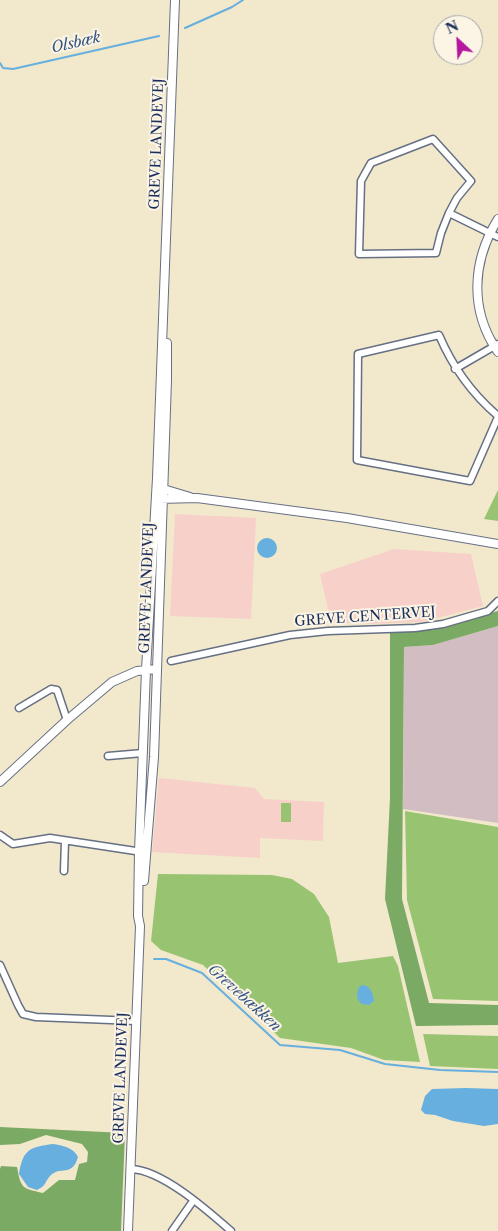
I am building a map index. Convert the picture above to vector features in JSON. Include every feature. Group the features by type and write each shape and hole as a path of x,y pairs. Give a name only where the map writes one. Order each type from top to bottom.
{"street":[{"name":"GREVE LANDEVEJ","path":"128,1231 140,926 142,916 143,754 146,670 160,488 175,0"},
{"path":"433,139 471,181 457,198 449,213 436,253 359,254 361,181 371,163 433,139"},
{"path":"449,213 498,238"},
{"path":"455,369 497,347 482,319 477,290 482,251 489,233 498,219"},
{"path":"439,335 455,369 482,402 498,416 470,481 357,460 358,354 439,335"},
{"path":"160,488 197,498 347,518 498,544"},
{"path":"159,499 197,498"},
{"name":"GREVE LANDEVEJ","path":"143,852 154,757 159,499"},
{"name":"GREVE CENTERVEJ","path":"172,661 290,635 328,631 415,628 443,624 488,611 498,601"},
{"path":"0,782 67,720 117,678 136,671 157,669"},
{"path":"19,708 51,689 57,690 67,720"},
{"path":"108,756 143,754"},
{"path":"0,835 13,844 50,838 65,842 143,852"},
{"path":"64,871 65,842"},
{"path":"0,965 23,1014 36,1018 136,1021"},
{"path":"131,1169 141,1169 169,1184 231,1231"},
{"path":"172,1231 193,1201"}],"shaded area":[{"path":"175,514 256,518 251,619 170,616"},
{"path":"394,549 471,554 483,606 422,622 369,624 331,622 320,574"},
{"path":"498,626 498,823 403,809 404,647 433,645"},
{"path":"159,778 255,788 264,799 324,802 323,841 260,838 260,858 152,852"}],"green space":[{"path":"498,490 498,521 484,519"},
{"path":"498,611 498,626 433,645 404,647 402,899 429,1003 498,1005 498,1025 416,1026 385,899 390,798 390,631 438,627"},
{"path":"281,803 291,803 291,822 281,822"},
{"path":"405,811 498,827 498,1001 433,999 407,900"},
{"path":"158,874 272,875 292,879 314,894 329,917 338,963 393,956 398,966 420,1062 384,1060 351,1048 280,1038 203,965 161,950 151,941"},
{"path":"423,1034 498,1036 498,1069 430,1066"},
{"path":"0,1127 125,1133 121,1231 0,1231 1,1166 17,1167 21,1184 31,1190 43,1193 59,1180 75,1180 79,1164 87,1162 88,1152 82,1144 46,1135 20,1144 0,1145"}],"water":[{"path":"267,538 274,541 277,548 274,555 267,558 260,555 257,548 260,541"},
{"path":"364,985 370,989 373,996 374,1001 369,1005 362,1004 358,998 359,988"},
{"path":"432,1089 498,1089 498,1124 484,1126 453,1121 425,1114 421,1110 425,1096"},
{"path":"53,1144 64,1146 74,1151 78,1157 75,1163 69,1169 54,1173 37,1190 28,1187 19,1174 25,1154 33,1148"}],"waterway":[{"name":"Olsbæk","path":"185,28 232,7 243,0"},
{"name":"Olsbæk","path":"0,63 3,68 13,69 159,36"},
{"name":"Grevebækken","path":"154,959 166,959 202,973 280,1045 340,1050 385,1064 440,1070 498,1072"}]}
